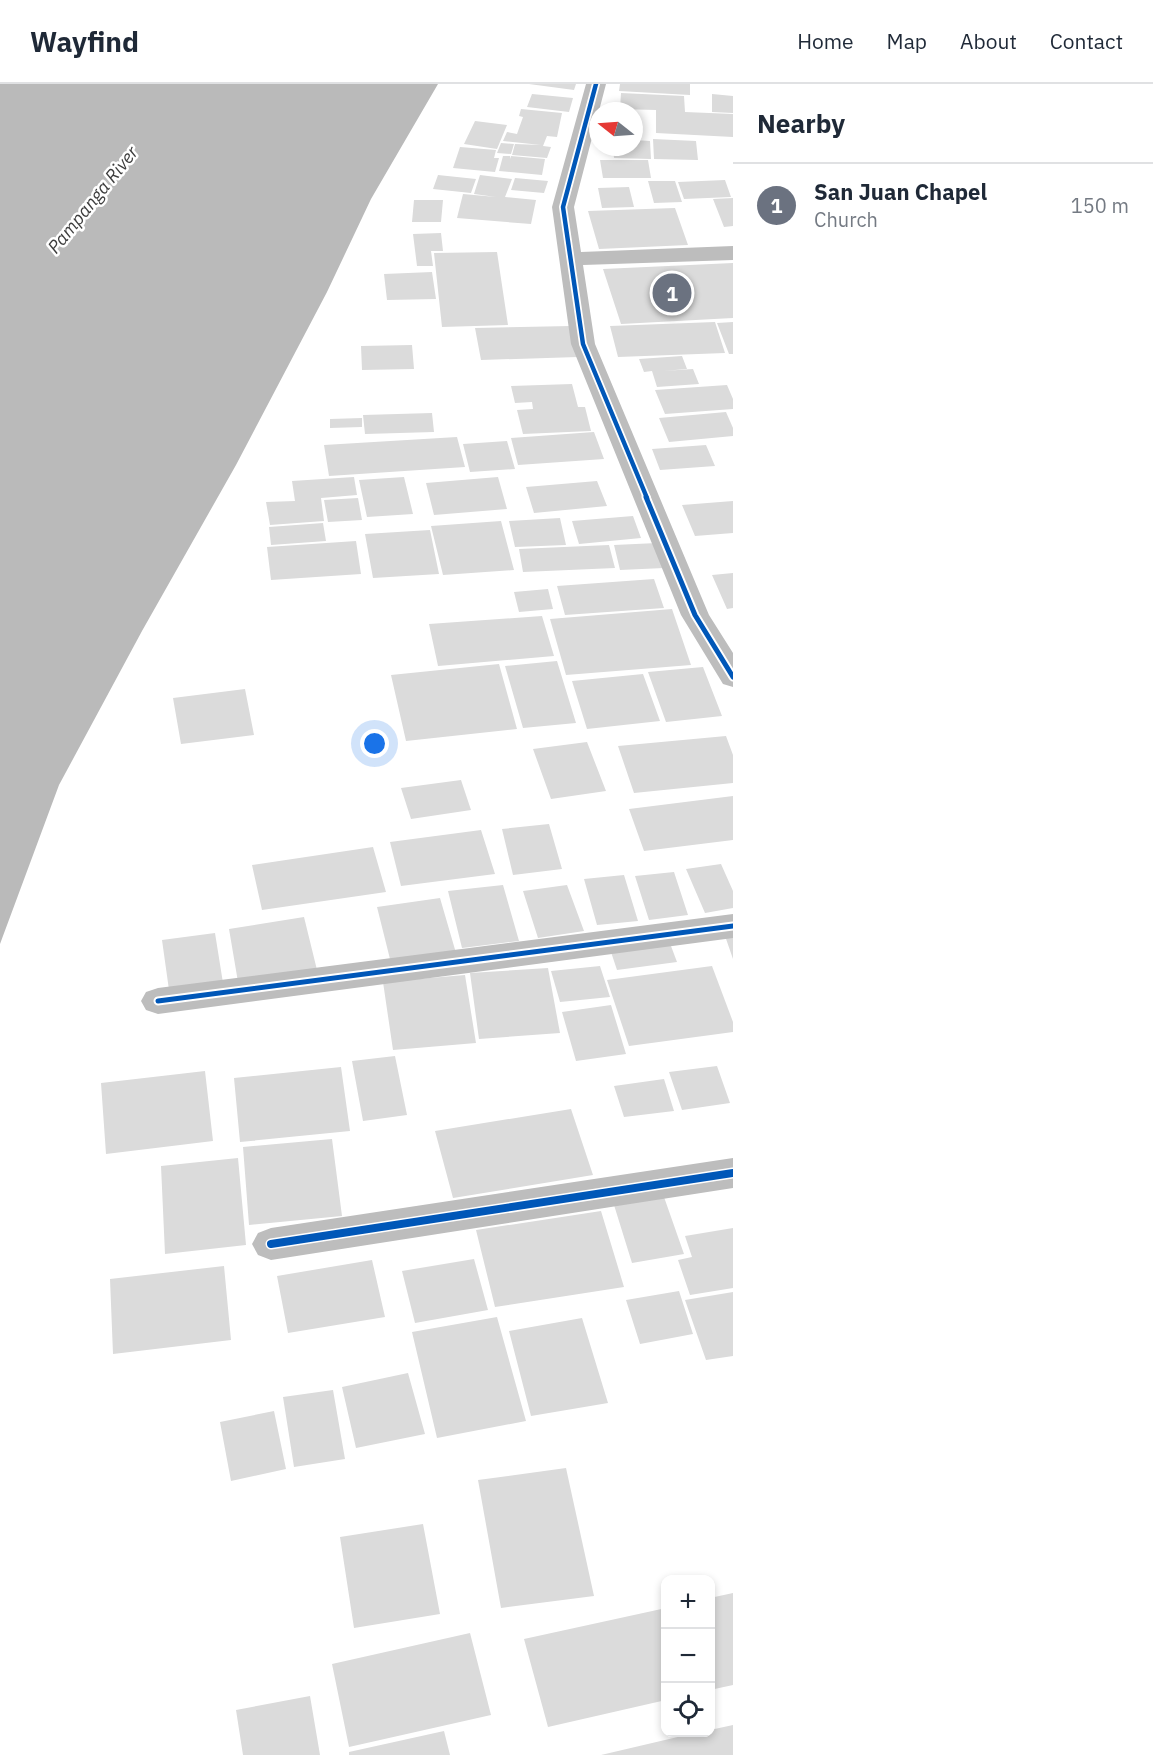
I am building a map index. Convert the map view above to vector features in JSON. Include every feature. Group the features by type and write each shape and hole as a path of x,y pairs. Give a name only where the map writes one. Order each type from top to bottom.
{"street":[{"path":"597,84 563,207 583,344 695,615 733,677"},
{"path":"572,259 733,253"},
{"path":"158,1001 733,926"},
{"path":"271,1244 733,1173"}],"water":[{"name":"Pampanga River","path":"0,84 438,84 371,199 327,292 236,465 142,631 59,785 0,944"}],"building":[{"path":"529,84 576,84 574,90"},
{"path":"620,84 690,84 690,95 619,91"},
{"path":"621,93 684,96 685,112 733,114 733,137 656,133 656,110 643,110 643,102 620,102"},
{"path":"532,94 573,98 569,112 527,107"},
{"path":"712,94 733,96 733,113 712,112"},
{"path":"521,109 562,113 557,137 547,136 543,146 551,147 547,158 512,155 515,144 541,145 503,141 507,132 517,134 523,117 519,116"},
{"path":"475,121 507,125 497,149 464,144"},
{"path":"653,139 696,141 698,160 654,159"},
{"path":"643,141 650,141 651,159 614,158 614,156 643,156"},
{"path":"501,143 514,144 511,154 497,153"},
{"path":"460,147 496,150 494,158 499,158 495,172 453,168"},
{"path":"503,156 510,156 510,159 511,156 545,159 542,175 499,171"},
{"path":"600,160 648,160 651,178 603,178"},
{"path":"438,175 476,179 471,193 433,189"},
{"path":"480,175 512,179 505,197 536,200 531,224 457,218 463,194 496,197 474,194"},
{"path":"515,178 548,181 544,193 511,190"},
{"path":"725,180 731,197 684,199 678,182"},
{"path":"648,181 675,181 682,202 654,203"},
{"path":"629,187 634,207 602,208 598,188"},
{"path":"733,198 733,226 724,227 713,199"},
{"path":"414,200 443,200 441,222 412,222"},
{"path":"675,208 688,245 599,249 588,211"},
{"path":"441,233 443,251 431,251 433,266 417,266 413,234"},
{"path":"497,252 508,325 442,327 434,253"},
{"path":"733,263 733,318 621,324 603,269"},
{"path":"432,272 436,299 387,300 384,274"},
{"path":"715,322 725,353 618,357 610,326"},
{"path":"733,322 733,354 729,354 717,323"},
{"path":"571,326 578,357 481,360 475,328"},
{"path":"412,345 414,369 362,370 361,346"},
{"path":"682,356 687,369 663,371 693,369 699,384 657,387 652,371 644,372 639,359"},
{"path":"572,384 578,407 585,407 591,431 523,434 517,410 533,409 532,402 515,403 511,386"},
{"path":"727,385 733,399 733,409 665,414 655,390"},
{"path":"726,412 733,428 733,436 669,442 659,418"},
{"path":"432,413 434,432 365,434 363,415"},
{"path":"362,418 362,427 330,428 330,419"},
{"path":"594,432 604,459 518,465 511,438"},
{"path":"457,437 465,467 329,476 324,445"},
{"path":"507,441 515,469 470,472 463,444"},
{"path":"706,445 715,466 660,470 652,449"},
{"path":"354,477 357,495 321,498 324,521 270,525 266,502 295,501 292,481"},
{"path":"404,477 413,514 367,517 359,480"},
{"path":"498,477 507,509 434,515 426,483"},
{"path":"597,481 607,506 534,513 526,487"},
{"path":"358,498 362,520 328,522 324,500"},
{"path":"733,501 733,533 695,536 682,505"},
{"path":"633,516 641,538 579,544 572,521"},
{"path":"560,518 566,545 515,547 509,521"},
{"path":"501,521 514,570 443,575 431,526"},
{"path":"323,523 326,541 271,545 269,527"},
{"path":"430,530 439,574 373,578 365,534"},
{"path":"356,541 361,574 271,580 267,547"},
{"path":"657,543 664,568 620,570 614,545"},
{"path":"609,545 615,568 523,572 519,549"},
{"path":"733,573 733,608 727,609 712,575"},
{"path":"654,579 664,608 565,615 557,586"},
{"path":"548,589 553,609 519,612 514,592"},
{"path":"672,609 691,665 566,675 550,619"},
{"path":"542,616 554,656 438,666 429,624"},
{"path":"557,661 576,723 523,728 505,666"},
{"path":"499,664 517,729 406,741 391,675"},
{"path":"703,667 722,716 666,722 648,672"},
{"path":"643,674 660,721 587,729 572,681"},
{"path":"245,689 254,735 181,744 173,698"},
{"path":"726,736 733,755 733,783 634,793 618,746"},
{"path":"587,742 606,791 551,799 533,749"},
{"path":"461,780 471,810 411,819 401,788"},
{"path":"733,796 733,840 644,851 629,809"},
{"path":"549,824 562,869 513,875 502,829"},
{"path":"481,830 495,874 401,886 390,842"},
{"path":"373,847 386,892 262,910 252,865"},
{"path":"721,864 733,891 733,908 705,913 686,869"},
{"path":"674,872 688,915 649,920 635,876"},
{"path":"624,875 638,921 597,925 584,879"},
{"path":"503,885 519,941 462,948 448,891"},
{"path":"567,885 584,931 538,938 523,891"},
{"path":"440,898 456,953 391,963 377,907"},
{"path":"304,917 317,970 238,982 229,929"},
{"path":"733,932 733,959 724,933"},
{"path":"215,933 223,983 169,990 162,940"},
{"path":"668,938 677,962 617,970 609,946"},
{"path":"600,966 610,997 560,1002 551,971"},
{"path":"712,966 733,1022 733,1032 629,1046 607,980"},
{"path":"548,968 560,1033 479,1039 470,973"},
{"path":"465,975 476,1043 393,1050 383,982"},
{"path":"611,1005 626,1054 576,1061 562,1012"},
{"path":"395,1056 407,1115 363,1121 352,1061"},
{"path":"717,1066 730,1103 682,1110 669,1072"},
{"path":"341,1067 350,1131 240,1142 234,1078"},
{"path":"205,1071 213,1141 106,1154 101,1083"},
{"path":"664,1079 674,1111 624,1117 614,1086"},
{"path":"571,1109 593,1175 453,1198 435,1131"},
{"path":"332,1139 342,1216 249,1225 243,1147"},
{"path":"238,1158 246,1245 165,1254 161,1166"},
{"path":"664,1197 684,1254 632,1263 614,1205"},
{"path":"601,1211 624,1287 495,1307 476,1230"},
{"path":"733,1228 733,1288 690,1295 678,1260 692,1257 685,1236"},
{"path":"474,1259 488,1310 415,1323 402,1271"},
{"path":"372,1260 385,1317 288,1333 277,1276"},
{"path":"224,1266 231,1340 113,1354 110,1279"},
{"path":"679,1291 693,1334 640,1344 626,1300"},
{"path":"733,1292 733,1356 706,1360 685,1300"},
{"path":"497,1317 526,1421 437,1438 412,1332"},
{"path":"582,1318 608,1403 531,1416 509,1331"},
{"path":"408,1373 425,1434 356,1448 342,1387"},
{"path":"333,1390 345,1459 294,1467 283,1397"},
{"path":"274,1411 286,1469 231,1481 220,1422"},
{"path":"566,1468 594,1596 501,1608 478,1480"},
{"path":"423,1524 440,1614 354,1628 340,1537"},
{"path":"733,1593 733,1685 715,1689 715,1629 715,1597"},
{"path":"661,1609 661,1701 548,1727 524,1639"},
{"path":"470,1633 491,1715 349,1747 332,1664"},
{"path":"310,1696 320,1755 243,1755 236,1710"},
{"path":"733,1725 733,1755 601,1755 678,1737 715,1737 715,1729"},
{"path":"444,1731 450,1755 349,1755 349,1752"}],"cycle path":[{"path":"596,84 563,207 583,344 695,615 733,677"},
{"path":"158,1001 733,926"},
{"path":"271,1244 733,1173"}],"place":[{"name":"San Juan Chapel","path":"672,293"}]}
